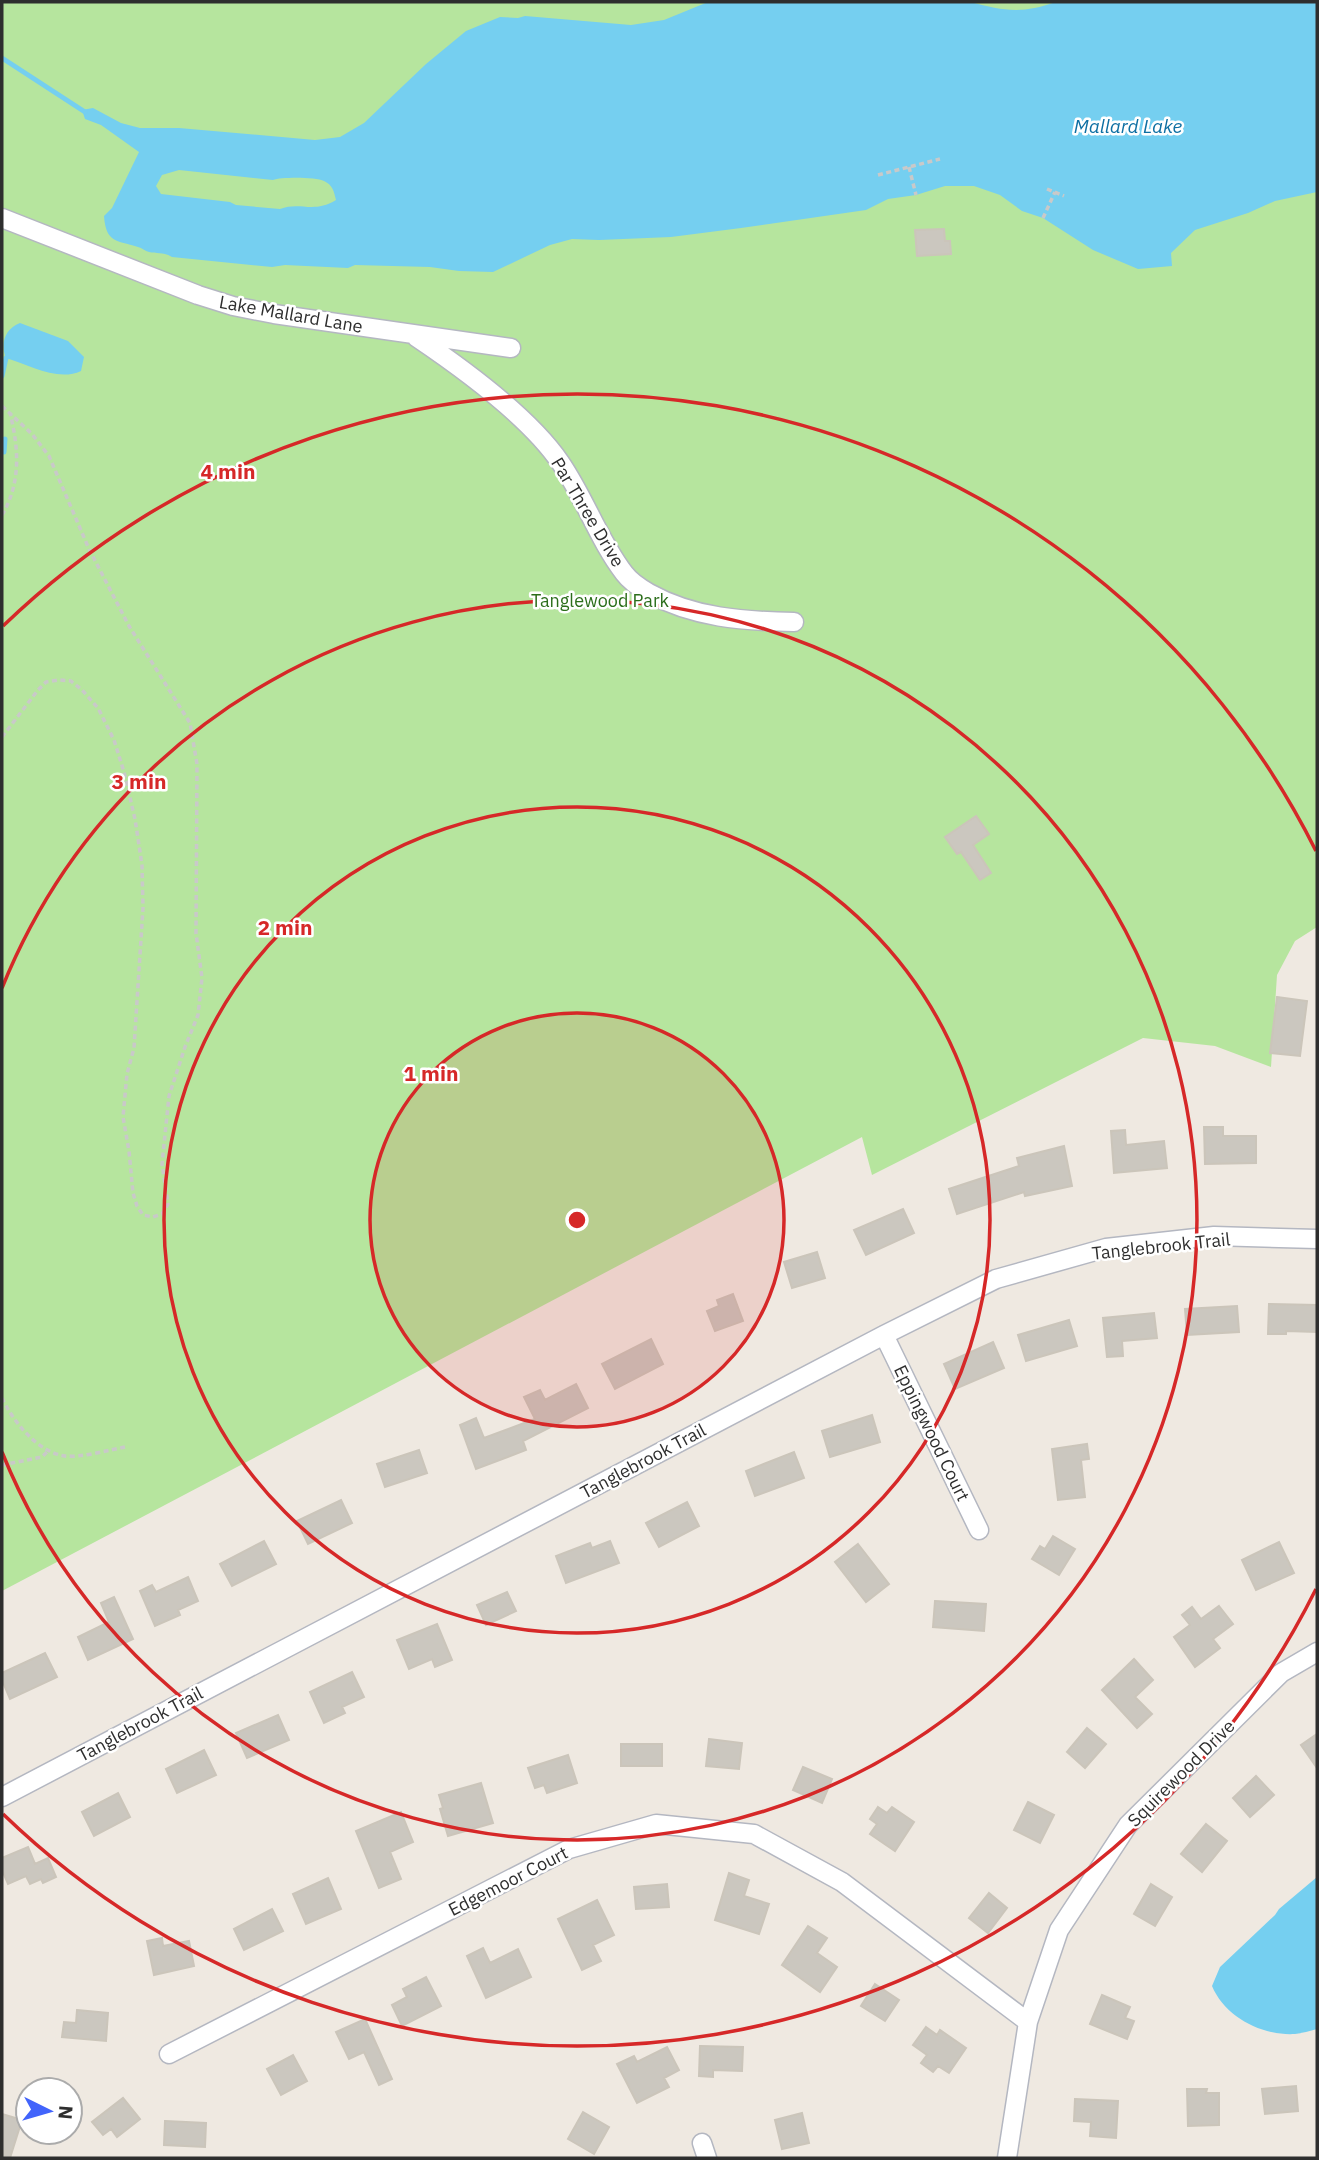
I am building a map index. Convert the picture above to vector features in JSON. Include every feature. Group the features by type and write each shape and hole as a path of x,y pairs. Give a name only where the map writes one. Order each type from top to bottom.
{"street":[{"name":"Lake Mallard Lane","path":"2,218 198,295 233,306 511,348"},
{"name":"Par Three Drive","path":"413,335 447,358 501,402 547,445 586,503 609,551 626,576 644,590 669,604 709,616 746,621 793,622"},
{"name":"Tanglebrook Trail","path":"2,1797 996,1279 1106,1248 1214,1236 1317,1240"},
{"name":"Eppingwood Court","path":"884,1335 979,1530"},
{"name":"Squirewood Drive","path":"1007,2158 1028,2022 1059,1930 1128,1825 1281,1673 1317,1651"},
{"name":"Edgemoor Court","path":"169,2054 569,1849 656,1824 754,1834 842,1882 1028,2022"}],"path":[{"path":"878,175 940,159"},
{"path":"909,167 916,195"},
{"path":"1046,189 1064,196"},
{"path":"1042,218 1055,192"},
{"path":"2,406 32,434 49,456 89,549 129,626 190,723 194,740 197,764 196,933 202,978 198,1015 169,1096 162,1164 168,1204 162,1214 153,1217 143,1215 133,1194 123,1117 127,1074 134,1048 143,908 142,865 135,819 114,740 98,708 82,690 71,681 59,680 46,682 2,737"},
{"path":"2,515 14,492 17,458 16,437 10,413"},
{"path":"2,1398 10,1414 48,1451 66,1457 125,1447"},
{"path":"2,1465 42,1457 48,1451"}],"green space":[{"name":"Tanglewood Park","path":"2,2 1317,2 1317,927 1295,941 1277,975 1271,1067 1215,1046 1143,1038 872,1175 862,1137 2,1591"}],"water":[{"name":"Mallard Lake","path":"708,2 971,2 1023,10 1055,2 1317,2 1317,192 1275,201 1195,230 1171,253 1172,266 1138,269 1093,250 1043,218 1022,211 1000,195 974,186 945,186 916,195 888,199 866,210 741,228 671,237 572,239 550,245 493,272 355,265 348,268 285,265 272,267 172,257 118,241 107,231 104,216 112,208 139,152 101,125 85,119 82,110 93,108 121,123 140,128 179,128 315,140 340,137 364,123 426,64 466,31 500,17 525,16 631,25 664,20","holes":["179,170 273,180 298,178 324,181 331,187 336,200 320,206 280,209 161,194 156,186 162,175"]},
{"path":"20,323 68,341 84,357 81,371 53,374 6,358 5,337"},
{"path":"1317,1877 1317,2029 1282,2034 1258,2028 1226,2007 1212,1986 1220,1967 1279,1909"}],"building":[{"path":"944,229 945,241 950,241 951,254 917,256 915,230"},
{"path":"976,816 989,834 973,845 991,873 980,880 961,852 957,854 945,837"},
{"path":"1277,997 1307,1001 1300,1056 1270,1053"},
{"path":"1204,1127 1223,1127 1223,1136 1256,1136 1256,1163 1205,1164"},
{"path":"1125,1130 1126,1145 1164,1141 1167,1168 1114,1173 1111,1131"},
{"path":"1064,1146 1072,1186 1025,1196 1024,1192 957,1214 949,1189 1019,1166 1017,1158"},
{"path":"903,1209 914,1233 866,1255 854,1230"},
{"path":"817,1252 825,1278 792,1288 784,1262"},
{"path":"733,1294 743,1321 715,1331 707,1311 719,1306 717,1300"},
{"path":"1269,1304 1317,1305 1317,1332 1286,1331 1286,1334 1268,1334"},
{"path":"1237,1306 1239,1332 1187,1335 1185,1309"},
{"path":"1154,1313 1157,1338 1122,1341 1123,1356 1107,1357 1103,1318"},
{"path":"1069,1320 1077,1346 1026,1361 1018,1335"},
{"path":"651,1339 663,1364 615,1389 602,1364"},
{"path":"993,1342 1004,1368 955,1389 944,1364"},
{"path":"576,1384 588,1408 523,1441 526,1450 476,1469 460,1425 476,1418 484,1438 535,1419 524,1397 540,1390 545,1400"},
{"path":"872,1415 880,1442 830,1457 822,1431"},
{"path":"1087,1444 1089,1459 1081,1460 1085,1497 1058,1500 1052,1449"},
{"path":"419,1450 427,1473 385,1487 377,1464"},
{"path":"794,1452 804,1478 755,1496 746,1471"},
{"path":"341,1500 352,1523 308,1544 297,1521"},
{"path":"687,1502 699,1526 659,1547 646,1523"},
{"path":"1053,1536 1075,1549 1059,1575 1032,1559 1040,1546 1045,1549"},
{"path":"264,1541 276,1564 232,1586 220,1564"},
{"path":"610,1541 619,1563 566,1583 556,1556 590,1543 592,1548"},
{"path":"1279,1542 1294,1573 1256,1590 1242,1560"},
{"path":"858,1544 889,1584 866,1602 835,1562"},
{"path":"188,1577 198,1601 178,1610 180,1615 155,1626 140,1591 152,1585 156,1592"},
{"path":"507,1592 516,1611 486,1625 477,1605"},
{"path":"114,1597 133,1639 88,1660 78,1637 109,1622 101,1603"},
{"path":"935,1601 986,1604 984,1631 933,1627"},
{"path":"1219,1606 1233,1624 1213,1639 1220,1648 1195,1667 1174,1637 1190,1625 1182,1615 1192,1607 1201,1619"},
{"path":"437,1624 452,1660 435,1667 432,1659 409,1669 397,1640"},
{"path":"45,1653 57,1677 10,1699 2,1673"},
{"path":"1134,1659 1153,1680 1135,1697 1152,1714 1137,1728 1102,1690"},
{"path":"352,1672 364,1697 342,1707 345,1713 324,1723 310,1692"},
{"path":"278,1715 289,1740 247,1758 236,1733"},
{"path":"1087,1728 1106,1744 1085,1768 1067,1752"},
{"path":"1317,1734 1317,1768 1301,1745"},
{"path":"709,1739 742,1743 739,1769 706,1766"},
{"path":"621,1744 662,1744 662,1766 621,1766"},
{"path":"204,1750 216,1775 177,1793 166,1769"},
{"path":"568,1755 577,1783 547,1793 544,1785 535,1788 528,1768"},
{"path":"803,1767 832,1779 822,1803 793,1790"},
{"path":"1256,1776 1274,1795 1250,1817 1233,1798"},
{"path":"481,1783 493,1823 448,1836 439,1795"},
{"path":"118,1793 130,1817 94,1836 82,1812"},
{"path":"1028,1802 1054,1815 1040,1843 1014,1830"},
{"path":"878,1807 887,1813 892,1807 914,1822 895,1851 870,1834 877,1824 870,1819"},
{"path":"401,1812 413,1842 390,1852 401,1879 379,1888 356,1831"},
{"path":"1206,1824 1227,1841 1202,1872 1181,1854"},
{"path":"28,1847 35,1864 48,1858 56,1877 43,1883 41,1879 30,1884 26,1876 8,1884 2,1870 2,1858"},
{"path":"729,1873 749,1880 744,1896 769,1904 759,1934 715,1920"},
{"path":"328,1878 341,1909 306,1924 293,1894"},
{"path":"667,1884 669,1907 636,1909 634,1887"},
{"path":"1151,1884 1172,1897 1155,1926 1134,1914"},
{"path":"989,1893 1007,1908 988,1933 969,1918"},
{"path":"597,1900 614,1935 593,1945 601,1961 582,1970 558,1919"},
{"path":"272,1909 283,1931 244,1950 234,1929"},
{"path":"808,1926 827,1938 817,1953 837,1967 820,1992 782,1965"},
{"path":"162,1938 163,1946 189,1941 194,1966 154,1975 147,1941"},
{"path":"483,1948 490,1963 518,1949 531,1977 486,1998 467,1956"},
{"path":"426,1977 441,2006 402,2026 392,2005 407,1997 403,1989"},
{"path":"875,1984 899,2000 885,2021 861,2006"},
{"path":"1102,1995 1130,2007 1125,2018 1134,2021 1127,2039 1090,2024"},
{"path":"77,2010 108,2013 106,2041 62,2037 64,2022 76,2023"},
{"path":"365,2019 392,2079 379,2085 364,2052 349,2059 336,2032"},
{"path":"926,2027 937,2035 940,2030 966,2048 949,2073 938,2066 933,2072 921,2063 927,2055 913,2045"},
{"path":"700,2046 743,2047 742,2071 713,2070 713,2077 699,2076"},
{"path":"667,2047 679,2070 664,2078 669,2087 637,2103 617,2064 634,2056 637,2062"},
{"path":"293,2055 307,2081 281,2095 267,2069"},
{"path":"1296,2086 1298,2111 1265,2114 1262,2089"},
{"path":"1187,2089 1207,2089 1206,2093 1219,2093 1219,2125 1188,2126"},
{"path":"123,2098 140,2119 117,2137 111,2129 103,2135 92,2122"},
{"path":"1075,2099 1118,2101 1116,2138 1090,2136 1091,2122 1074,2121"},
{"path":"583,2112 609,2127 594,2154 568,2139"},
{"path":"802,2113 809,2143 782,2149 775,2120"},
{"path":"2,2114 14,2118 14,2145 10,2158 2,2158"},
{"path":"165,2121 206,2123 205,2147 164,2145"}],"waterway":[{"path":"2,58 85,112"},
{"path":"2,376 9,355"},
{"path":"4,452 5,439"}]}
